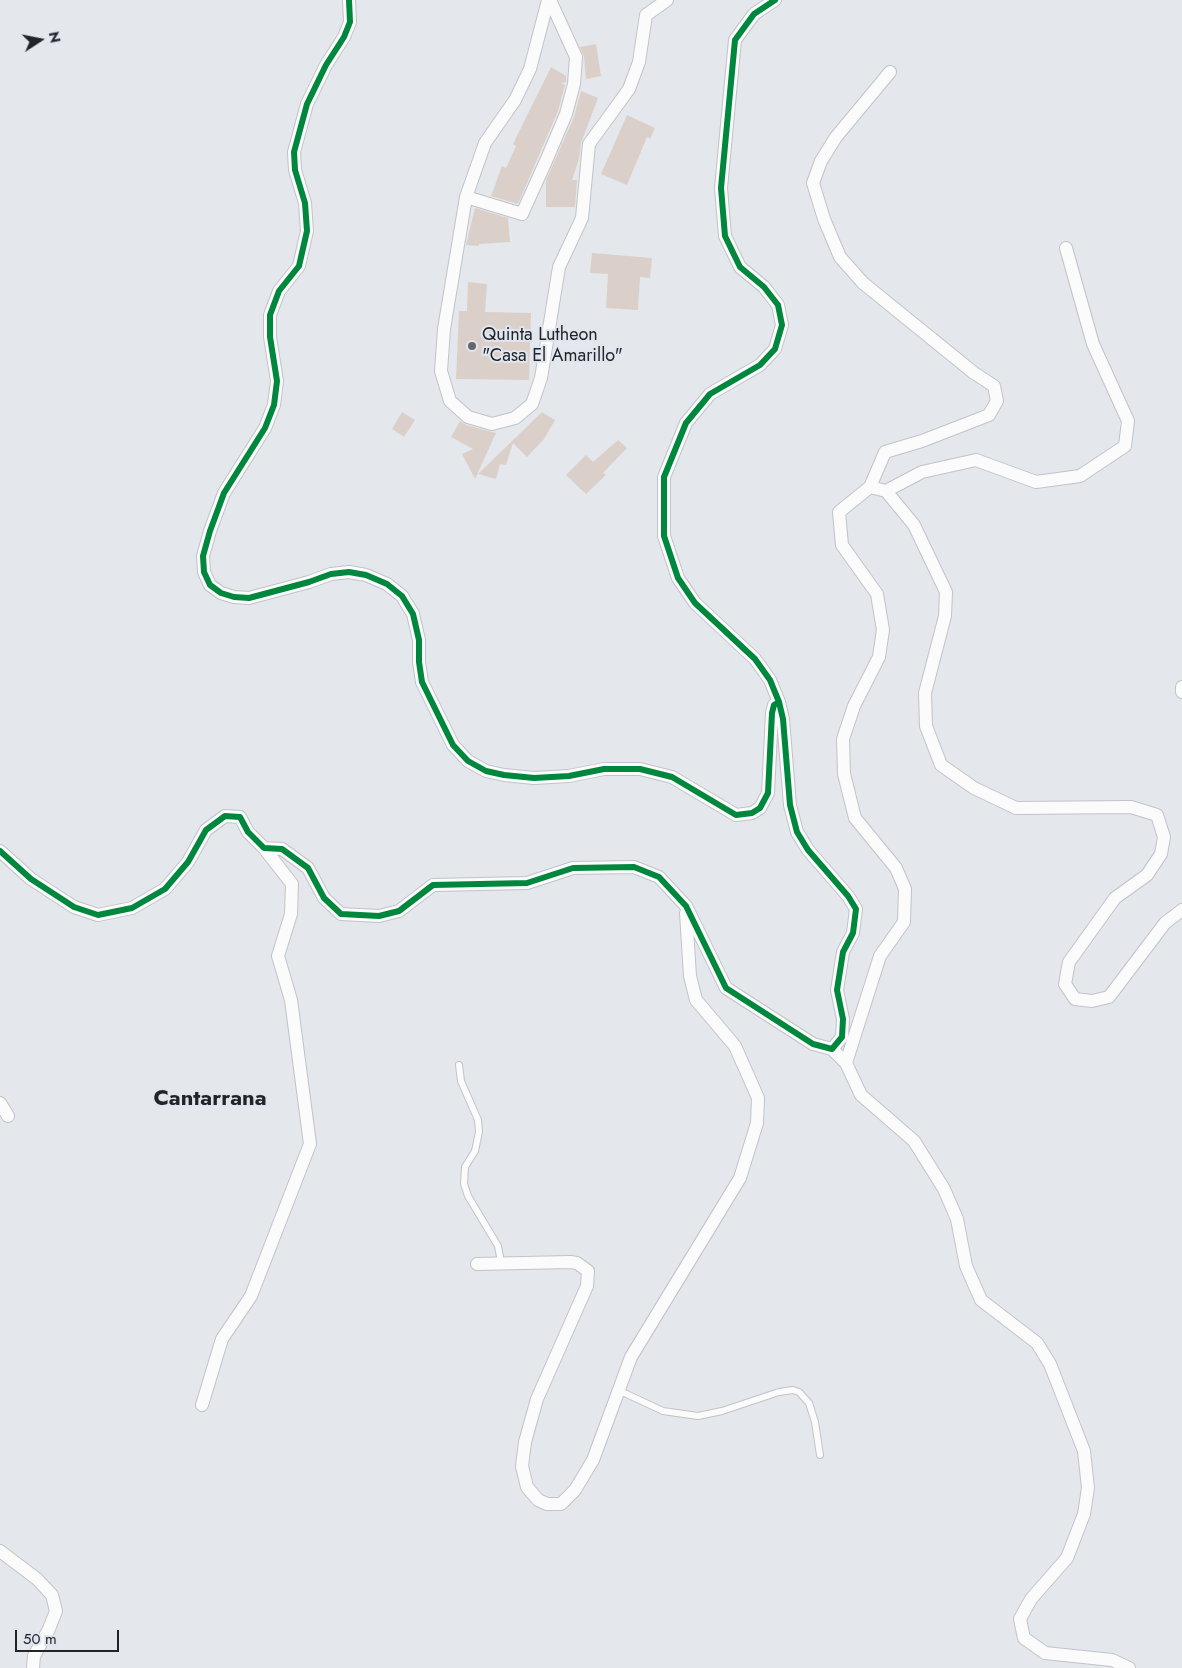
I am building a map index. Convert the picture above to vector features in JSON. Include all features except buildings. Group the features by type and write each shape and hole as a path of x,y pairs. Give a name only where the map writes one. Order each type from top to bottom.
{"street":[{"path":"349,0 350,22 344,37 326,65 307,104 294,152 295,170 305,203 307,231 299,266 279,291 270,315 270,337 277,381 274,405 265,428 224,493 210,531 203,556 204,572 210,585 221,593 249,598 331,574 349,572 366,575 387,584 402,596 413,614 419,640 418,662 422,682 453,745 468,761 486,771 504,775 534,778 569,776 604,769 640,769 672,777 736,815 752,813 760,808 768,793 772,713 774,706 779,702"},
{"path":"466,197 522,214 566,114 574,84 576,57 549,0"},
{"path":"549,0 530,69 515,100 485,142 466,197 444,329 441,370 450,401 468,416 492,424 515,418 532,404 541,378 559,267 582,218 589,144 629,89 639,62 646,15 667,0"},
{"path":"775,0 754,14 735,40 721,188 725,236 740,267 764,287 778,305 782,325 775,349 760,365 710,394 686,423 664,477 664,536 678,578 696,603 755,659 770,680 779,702 785,738 790,805 797,832 808,850 848,896 856,910 853,933 843,952 837,990 843,1018 842,1037 832,1049"},
{"path":"846,1063 880,956 904,922 905,888 896,868 855,818 844,774 843,740 854,706 878,657 883,630 877,594 842,545 839,512 870,487 885,452 922,441 989,416 997,401 994,386 974,373 863,283 840,257 824,220 813,184 821,161 836,137 890,72"},
{"path":"886,491 922,472 976,460 1036,482 1080,476 1125,446 1128,421 1094,344 1066,248"},
{"path":"870,487 886,491 914,525 946,592 945,616 924,693 926,726 940,766 974,788 1016,808 1132,807 1157,815 1164,837 1161,854 1147,875 1115,898 1069,962 1065,984 1075,999 1092,1001 1109,997 1165,923 1182,910"},
{"path":"1182,687 1182,692"},
{"path":"0,851 31,878 74,907 98,915 132,908 165,889 188,862 206,830 225,816 240,817 248,832 264,848 292,884 291,914 278,956 291,1000 310,1144 251,1296 222,1339 202,1405"},
{"path":"264,848 282,849 308,868 324,898 341,914 379,916 399,911 434,885 527,883 573,868 634,868 659,878 686,906 726,988 813,1044 832,1049 846,1063 861,1095 914,1141 944,1189 957,1219 966,1266 981,1300 1037,1343 1050,1364 1084,1450 1088,1488 1084,1514 1067,1558 1031,1599 1020,1619 1024,1638 1045,1653 1112,1660 1129,1668"},
{"path":"477,1264 501,1262 578,1263 586,1268 587,1286 537,1398 525,1442 522,1466 527,1487 538,1500 547,1504 561,1504 576,1490 593,1460 631,1357 740,1178 756,1123 758,1098 735,1046 696,1000 690,976 686,906"},
{"path":"0,1103 8,1116"},
{"path":"0,1551 37,1579 52,1594 56,1610 49,1629 34,1656 33,1668"}],"lane":[{"path":"459,1065 461,1081 478,1120 479,1132 475,1151 465,1167 464,1184 468,1196 498,1246 501,1262"},
{"path":"618,1390 663,1411 698,1416 722,1411 779,1392 793,1390 799,1392 809,1403 815,1422 820,1454"}],"cycle path":[{"path":"349,0 350,22 344,37 326,65 307,104 294,152 295,170 305,203 307,231 299,266 279,291 270,315 270,337 277,381 274,405 265,428 224,493 210,531 203,556 204,572 210,585 221,593 234,597 249,598 331,574 349,572 366,575 387,584 402,596 413,614 419,640 419,662 422,682 453,745 468,761 486,771 504,775 534,778 569,776 604,769 640,769 672,777 736,815 752,813 760,808 768,793 772,713 774,705 779,702"},
{"path":"0,851 31,879 74,907 98,915 132,908 165,889 188,862 206,830 225,816 240,817 248,832 264,848 282,849 308,868 324,898 341,914 379,916 399,911 433,885 527,883 573,868 634,867 659,877 686,906 726,988 813,1044 832,1049 842,1037 843,1019 837,990 843,952 853,933 856,909 848,896 808,850 797,832 790,805 783,719 779,702 770,680 755,659 695,603 678,578 664,536 664,477 686,423 710,394 760,365 775,349 782,325 778,305 764,287 740,267 725,236 721,188 735,40 754,14 775,0"}],"place":[{"name":"Quinta Lutheon \"Casa El Amarillo\"","path":"472,346"}],"district":[{"name":"Cantarrana","path":"210,1100"}]}
